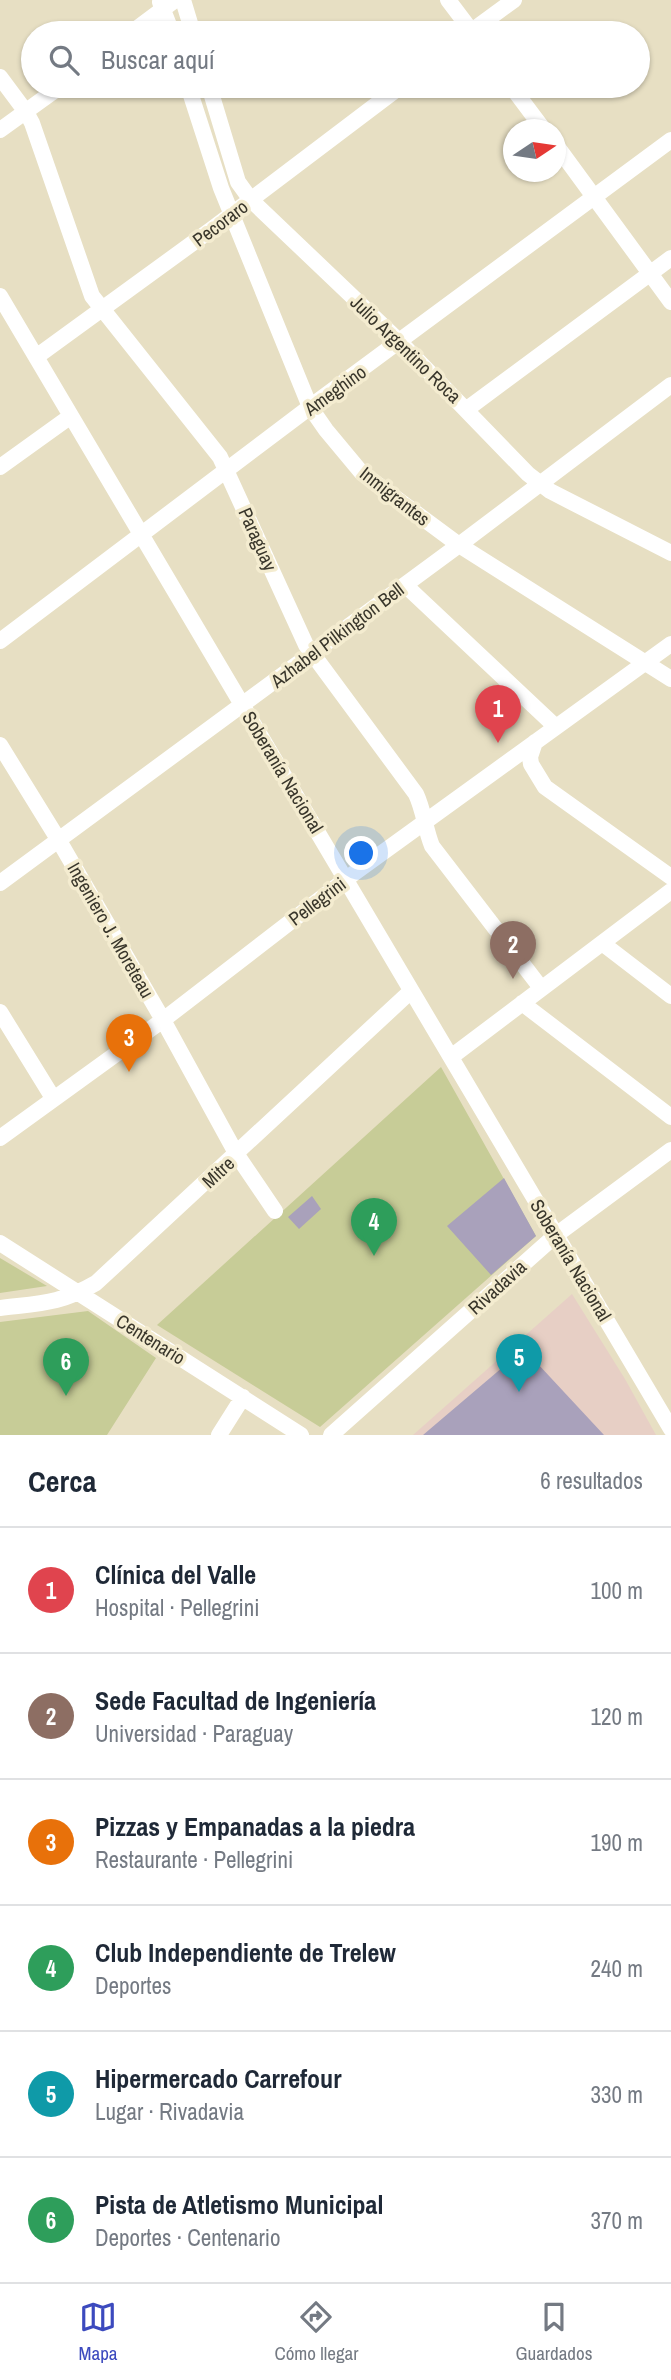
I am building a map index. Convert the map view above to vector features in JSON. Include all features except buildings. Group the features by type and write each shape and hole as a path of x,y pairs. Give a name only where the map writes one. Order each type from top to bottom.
{"street":[{"path":"183,0 189,21"},
{"path":"448,0 463,21"},
{"path":"487,21 514,0"},
{"path":"145,21 166,3 170,21"},
{"name":"Paraguay","path":"0,77 32,123 92,296 220,457 312,654 416,794 423,809 432,846 541,988"},
{"path":"0,130 45,98"},
{"path":"192,98 221,188 233,213"},
{"name":"Julio Argentino Roca","path":"213,98 239,182 251,200 400,342 540,484 671,553"},
{"name":"Pecoraro","path":"36,357 385,98"},
{"path":"520,98 536,119"},
{"name":"Ameghino","path":"0,641 671,140"},
{"path":"566,160 671,302"},
{"name":"Inmigrantes","path":"233,213 310,407 361,472 459,545 671,679"},
{"path":"467,409 671,258"},
{"name":"Soberanía Nacional","path":"0,296 671,1429"},
{"name":"Azhabel Pilkington Bell","path":"0,883 459,545 671,385"},
{"path":"0,467 71,415"},
{"path":"405,585 556,727"},
{"name":"Pellegrini","path":"0,1139 163,1020 346,879 671,644"},
{"path":"535,742 530,757 531,764 545,787 671,877"},
{"name":"Ingeniero J. Moreteau","path":"0,745 163,1020 237,1155 275,1210"},
{"path":"451,1057 671,891"},
{"path":"601,943 671,996"},
{"name":"Mitre","path":"0,1308 56,1301 96,1283 411,991"},
{"path":"522,1003 671,1117"},
{"path":"0,1012 53,1098"},
{"name":"Rivadavia","path":"331,1435 556,1235 671,1150"},
{"name":"Centenario","path":"0,1243 302,1435"},
{"path":"657,1406 671,1395"},
{"path":"219,1435 243,1397"}],"shaded area":[{"path":"572,1294 656,1435 413,1435"}],"green space":[{"path":"441,1067 536,1236 320,1427 157,1325"},
{"path":"0,1258 47,1286 0,1293"},
{"path":"88,1311 156,1358 107,1435 0,1435 0,1322"}],"place":[{"name":"Clínica del Valle","path":"498,743"},
{"name":"Sede Facultad de Ingeniería","path":"513,979"},
{"name":"Pizzas y Empanadas a la piedra","path":"129,1072"},
{"name":"Club Independiente de Trelew","path":"374,1256"},
{"name":"Hipermercado Carrefour","path":"519,1392"},
{"name":"Pista de Atletismo Municipal","path":"66,1396"}]}
